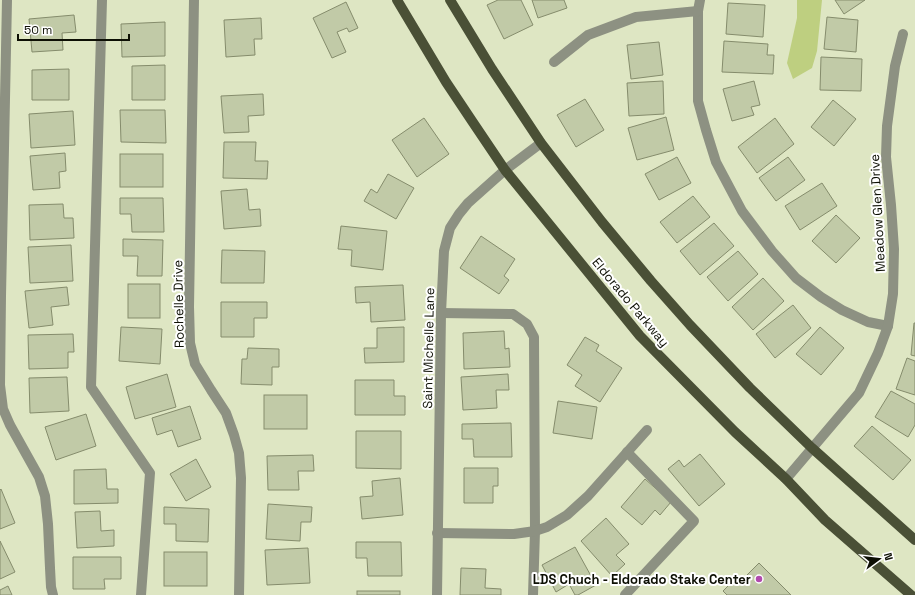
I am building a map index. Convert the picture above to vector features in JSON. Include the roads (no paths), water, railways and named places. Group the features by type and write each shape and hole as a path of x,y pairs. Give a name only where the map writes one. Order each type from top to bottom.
{"main road":[{"name":"Eldorado Parkway","path":"397,0 446,82 505,170 640,336 736,432 786,479 825,520 911,595"},
{"path":"450,0 492,69 541,142 602,222 651,281 744,382 812,448 915,540"}],"street":[{"path":"7,0 0,296 0,385 3,409 39,477 45,496 51,587 53,595"},
{"path":"102,0 91,387 150,474 141,595"},
{"name":"Rochelle Drive","path":"194,0 189,307 190,343 195,364 226,413 239,453 241,478 239,595"},
{"path":"700,0 698,11 698,101 716,162 742,211 772,251 802,283 820,297 842,310 868,322 888,326"},
{"path":"554,62 588,35 636,18 698,11"},
{"name":"Meadow Glen Drive","path":"786,479 859,393 878,353 888,326 893,294 894,249 886,157 887,126 895,66 903,34"},
{"name":"Saint Michelle Lane","path":"436,595 441,313 444,251 450,228 468,203 505,170 541,142"},
{"path":"441,313 513,314 527,324 534,337 535,531 533,595"},
{"path":"437,534 514,534 535,531 547,527 567,515 588,496 647,430"},
{"path":"625,595 694,521 627,452"}],"place":[{"name":"LDS Chuch - Eldorado Stake Center","path":"759,579"}]}
